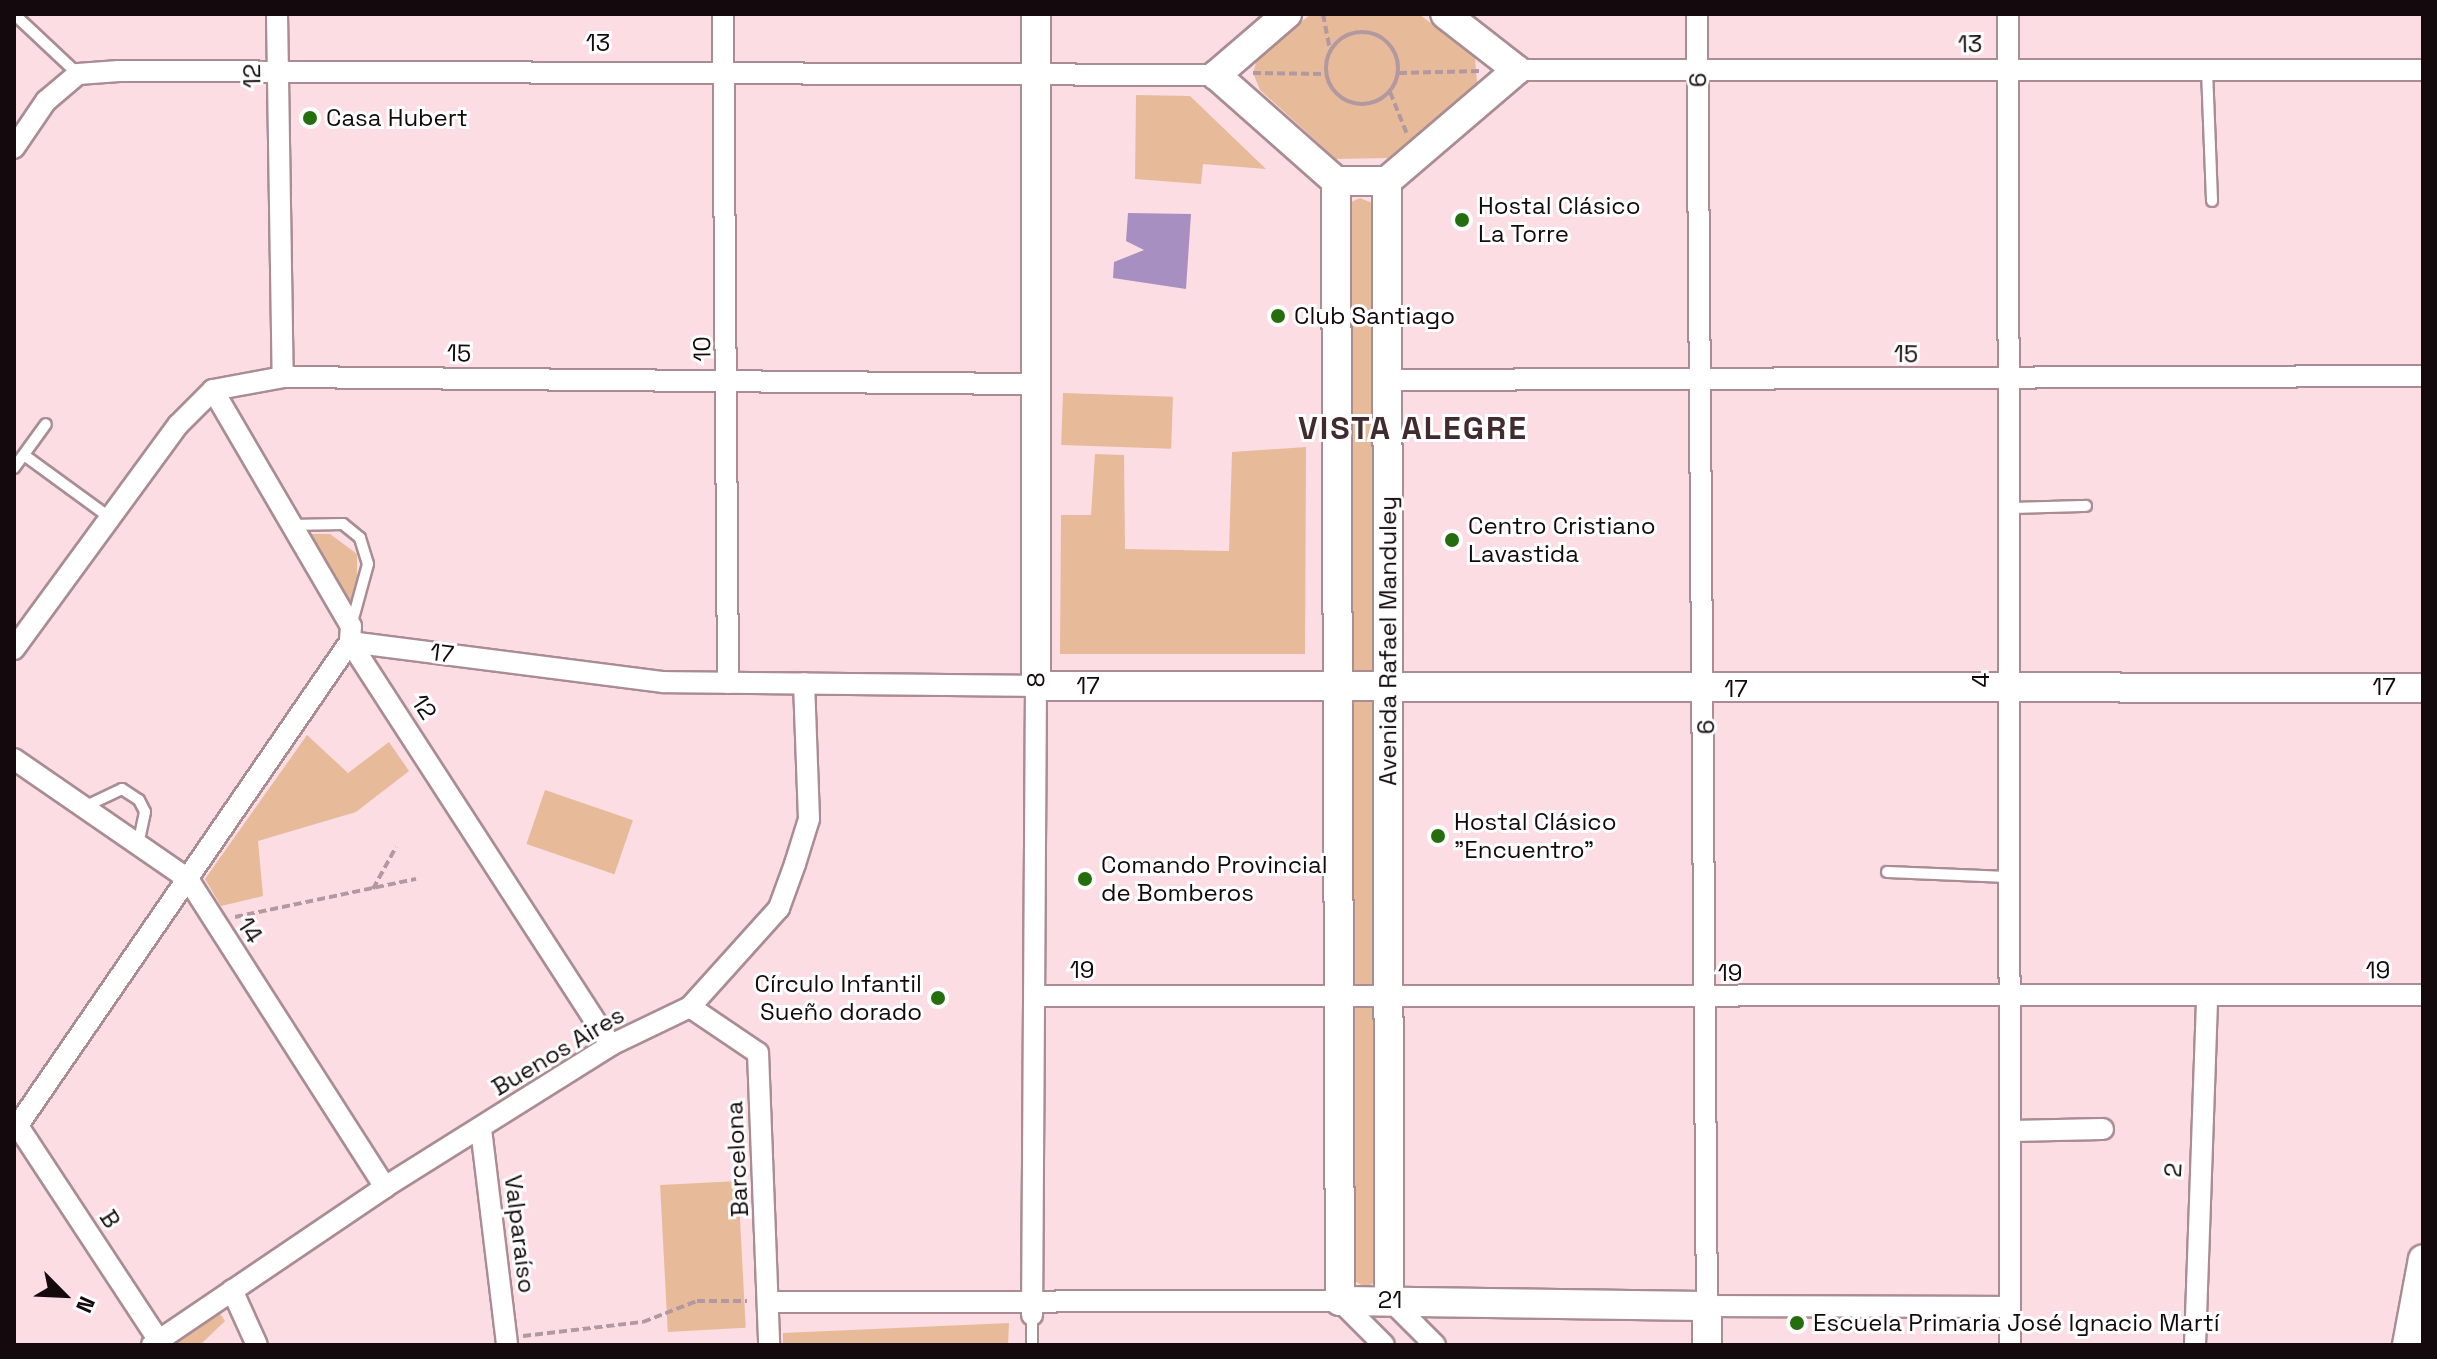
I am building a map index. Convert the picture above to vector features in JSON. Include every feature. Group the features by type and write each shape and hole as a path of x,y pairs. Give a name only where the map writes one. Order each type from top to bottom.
{"main road":[{"name":"8","path":"1036,14 1032,384 1036,686"},
{"path":"1287,14 1216,75 1336,181 1387,181 1517,70 1445,14"},
{"name":"Avenida Rafael Manduley","path":"1336,181 1340,1301"},
{"name":"Avenida Rafael Manduley","path":"1387,181 1389,1299"},
{"name":"17","path":"1036,686 2007,690 2423,688"},
{"path":"2407,1345 2423,1259"},
{"name":"21","path":"1340,1301 1389,1299 1707,1306"},
{"name":"6","path":"1707,1306 1707,1345"}],"street":[{"name":"12","path":"277,14 283,377"},
{"name":"10","path":"723,14 728,683"},
{"name":"6","path":"1697,14 1706,688 1704,999 1707,1306"},
{"name":"4","path":"2008,14 2005,382 2011,999 2010,1345"},
{"name":"13","path":"78,74 278,70 1036,71 1216,75"},
{"name":"13","path":"1517,70 1698,74 2423,70"},
{"path":"14,148 46,101 78,74"},
{"name":"15","path":"1387,380 1700,377 2005,382 2423,376"},
{"name":"15","path":"213,390 283,377 1032,384"},
{"path":"14,649 109,517 213,390"},
{"name":"12","path":"213,390 351,634 611,1045"},
{"path":"16,1128 188,879 351,634"},
{"name":"17","path":"351,634 663,682 1036,686"},
{"name":"Buenos Aires","path":"156,1343 385,1187 611,1045 690,1007 779,908 795,864 809,819 804,683"},
{"name":"8","path":"1032,1307 1037,996 1036,686"},
{"name":"14","path":"14,759 188,879 385,1187"},
{"name":"19","path":"1037,996 2011,999 2423,995"},
{"name":"2","path":"2195,1345 2207,997"},
{"name":"Barcelona","path":"690,1007 758,1053 770,1302 769,1345"},
{"name":"B","path":"16,1128 156,1343"},
{"name":"Valparaíso","path":"481,1129 507,1341"},
{"path":"2011,1131 2103,1129"},
{"path":"232,1290 257,1345"},
{"path":"1389,1299 1435,1345"},
{"path":"1340,1301 1384,1345"},
{"name":"21","path":"770,1302 1032,1307 1340,1301"},
{"name":"21","path":"1707,1306 2010,1307"}],"lane":[{"path":"14,14 78,74"},
{"path":"2207,70 2212,201"},
{"path":"14,468 46,424"},
{"path":"24,455 109,517"},
{"path":"2007,508 2086,506"},
{"path":"288,525 343,524 360,538 368,564 351,634"},
{"path":"84,807 122,789 139,800 145,812 138,844"},
{"path":"1887,872 2008,877"},
{"name":"8","path":"1032,1307 1032,1345"}],"path":[{"path":"1323,14 1330,50 1326,74 1335,93 1352,104 1373,103 1390,92 1399,73 1394,50 1377,35 1355,32 1330,50"},
{"path":"1399,73 1517,70"},
{"path":"1216,75 1326,74"},
{"path":"1390,92 1416,156"},
{"path":"372,890 396,847"},
{"path":"214,922 416,879"},
{"path":"507,1341 643,1322 697,1301 770,1302"}],"shaded area":[{"path":"1311,14 1419,14 1475,58 1477,83 1388,158 1336,159 1260,90 1253,73 1258,57"},
{"path":"1136,95 1190,96 1266,169 1203,164 1201,184 1135,179"},
{"path":"1360,198 1372,203 1377,998 1377,1280 1366,1288 1355,1281 1352,890 1349,203"},
{"path":"1128,213 1191,214 1186,289 1113,278 1114,262 1144,250 1126,241"},
{"path":"1063,393 1173,397 1171,449 1061,445"},
{"path":"1306,447 1305,654 1060,654 1061,515 1091,515 1095,454 1124,455 1125,549 1229,551 1232,452"},
{"path":"304,534 330,534 357,554 357,592 347,607"},
{"path":"307,735 348,773 389,742 409,771 356,812 258,841 263,896 221,906 205,879"},
{"path":"545,790 633,820 614,874 526,844"},
{"path":"738,1181 746,1328 668,1332 660,1185"},
{"path":"218,1311 225,1321 200,1345 169,1345"},
{"path":"1009,1323 1008,1345 783,1345 783,1333"}],"place":[{"name":"Casa Hubert","path":"310,118"},
{"name":"Hostal Clásico La Torre","path":"1462,220"},
{"name":"Club Santiago","path":"1278,316"},
{"name":"Centro Cristiano Lavastida","path":"1452,540"},
{"name":"Hostal Clásico \"Encuentro\"","path":"1438,836"},
{"name":"Comando Provincial de Bomberos","path":"1085,879"},
{"name":"Círculo Infantil Sueño dorado","path":"938,998"},
{"name":"Escuela Primaria José Ignacio Martí","path":"1797,1323"}],"district":[{"name":"VISTA ALEGRE","path":"1413,428"}]}
